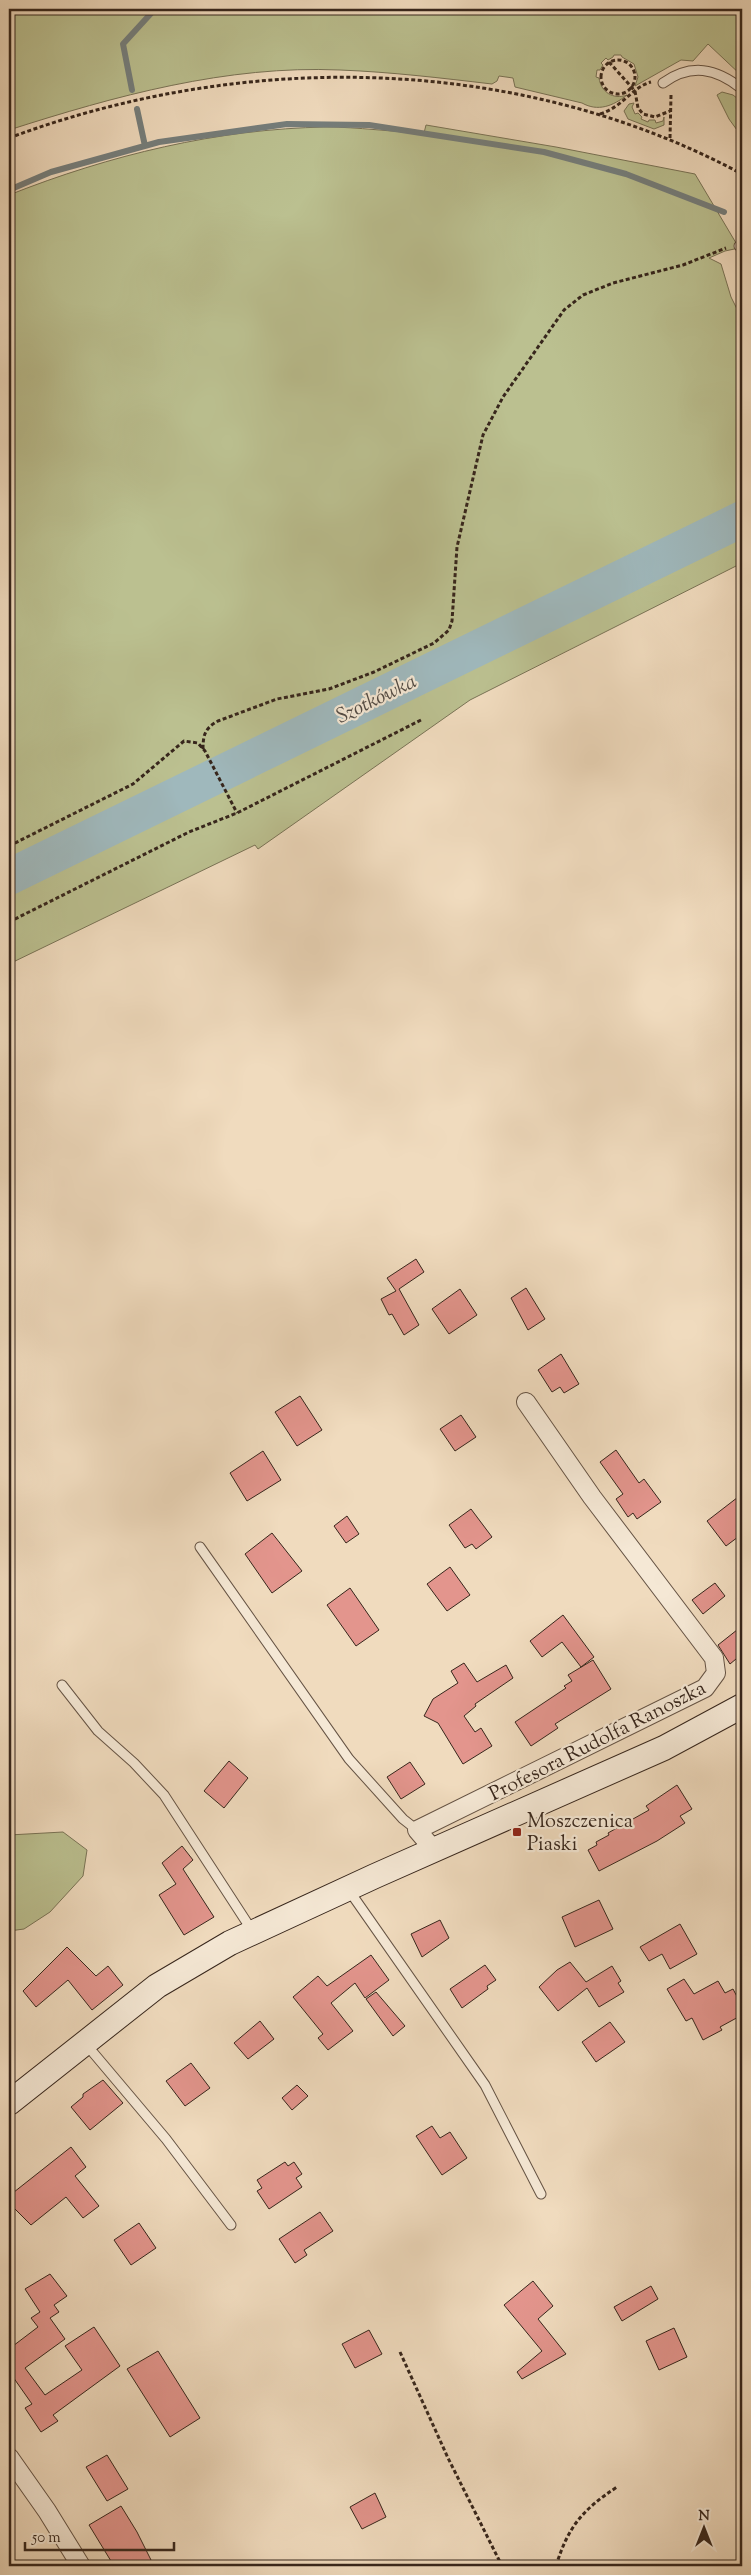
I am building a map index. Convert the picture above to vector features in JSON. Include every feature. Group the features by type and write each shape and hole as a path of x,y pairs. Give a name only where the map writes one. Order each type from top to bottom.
{"street":[{"name":"Profesora Rudolfa Ranoszka","path":"417,1830 705,1688 716,1673 714,1658 599,1506 526,1402"},
{"name":"Profesora Rudolfa Ranoszka","path":"9,2103 157,1986 230,1943 348,1888 664,1748 742,1706"},
{"path":"417,1830 434,1850"},
{"path":"9,2457 81,2566"}],"lane":[{"path":"663,83 675,74 686,70 700,71 728,78 742,89"},
{"path":"200,1547 348,1759 403,1819 417,1830"},
{"path":"62,1685 98,1731 134,1763 164,1795 254,1932"},
{"path":"348,1888 485,2085 541,2194"},
{"path":"85,2043 166,2139 232,2225"}],"path":[{"path":"621,60 630,65 635,78 631,88 622,94 607,90 601,76 603,69 609,62 621,60"},
{"path":"609,62 635,91 638,108 643,114 655,116 670,111"},
{"path":"9,138 83,112 144,97 219,85 322,77 382,78 440,82 540,99 599,114 670,138 742,174"},
{"path":"599,114 618,106 635,91 650,82 663,83 671,94 670,138"},
{"path":"203,749 205,732 209,726 218,721 277,699 344,684 422,650 443,637 449,630 452,621 457,547 483,435 503,398 564,310 583,295 613,283 683,265 722,249 741,246"},
{"path":"9,922 189,832 237,813 421,720"},
{"path":"9,846 133,784 184,742 192,741 203,749 237,813"},
{"path":"400,2352 448,2458 502,2566"},
{"path":"556,2566 565,2538 582,2514 617,2487"}],"green space":[{"path":"9,9 722,9 731,13 742,11 742,76 708,44 693,61 681,60 635,86 638,77 634,64 621,55 614,55 608,60 606,58 601,63 603,65 600,70 597,70 596,77 599,78 602,87 608,94 613,96 627,95 611,105 594,107 515,87 513,78 499,76 497,81 492,84 340,70 256,72 172,85 49,117 9,130 14,56 9,60"},
{"path":"722,92 733,95 742,102 742,137 729,119 717,95"},
{"path":"634,103 632,107 635,114 638,113 642,117 641,119 648,122 649,120 655,120 656,123 663,121 664,117 664,125 654,129 628,119 624,111 629,104"},
{"path":"426,125 556,147 695,174 739,248 725,251 709,258 721,264 731,297 742,319 742,563 470,700 258,849 255,845 9,964 9,195 125,156 204,139 285,129 326,127 424,133"},
{"path":"63,1832 87,1850 83,1876 50,1912 24,1929 9,1931 9,1835"}],"building":[{"path":"416,1259 424,1272 399,1289 419,1325 404,1335 392,1314 389,1315 381,1299 396,1291 387,1278"},
{"path":"526,1288 545,1319 528,1330 511,1298"},
{"path":"460,1289 477,1315 449,1334 432,1309"},
{"path":"561,1354 579,1384 564,1393 560,1387 552,1392 538,1370"},
{"path":"300,1396 322,1430 297,1446 275,1412"},
{"path":"461,1415 476,1437 455,1451 440,1429"},
{"path":"616,1450 639,1483 644,1479 661,1502 637,1519 633,1513 628,1517 616,1499 623,1494 600,1462"},
{"path":"263,1451 281,1480 247,1501 230,1473"},
{"path":"742,1494 742,1534 726,1546 707,1521"},
{"path":"471,1509 492,1537 476,1549 472,1544 465,1548 449,1525"},
{"path":"347,1516 359,1534 346,1543 334,1526"},
{"path":"272,1533 302,1571 272,1593 245,1554"},
{"path":"450,1567 470,1595 447,1611 427,1584"},
{"path":"715,1583 725,1596 703,1614 692,1600"},
{"path":"350,1588 379,1630 356,1646 327,1605"},
{"path":"563,1615 594,1657 581,1667 562,1642 542,1657 530,1641"},
{"path":"742,1626 742,1654 730,1664 718,1645"},
{"path":"593,1660 611,1689 555,1724 558,1728 531,1746 515,1722 566,1688 564,1686 572,1681 568,1675"},
{"path":"464,1663 477,1682 506,1665 513,1678 475,1704 476,1706 464,1716 475,1732 481,1728 492,1746 463,1764 438,1723 424,1716 433,1699 458,1683 451,1671"},
{"path":"229,1761 248,1778 224,1808 204,1791"},
{"path":"410,1762 425,1784 401,1799 387,1777"},
{"path":"677,1785 692,1809 680,1816 685,1823 657,1841 599,1871 588,1850 597,1845 596,1842 609,1835 608,1833 649,1810 646,1806"},
{"path":"182,1846 193,1860 183,1869 214,1917 184,1935 159,1895 176,1884 162,1863"},
{"path":"599,1900 613,1929 575,1947 562,1917"},
{"path":"440,1920 449,1938 422,1957 411,1934"},
{"path":"680,1924 697,1954 670,1969 662,1954 649,1961 640,1947"},
{"path":"67,1947 96,1976 108,1966 123,1985 92,2010 68,1980 36,2007 23,1991"},
{"path":"371,1955 389,1980 365,1998 355,1983 331,2003 353,2031 328,2050 318,2038 323,2034 293,1997 318,1976 327,1986"},
{"path":"570,1962 586,1982 612,1966 621,1981 618,1983 624,1992 599,2007 587,1988 558,2011 539,1987 557,1970"},
{"path":"485,1965 496,1980 487,1986 488,1989 462,2008 450,1989"},
{"path":"684,1979 694,1994 718,1981 725,1993 733,1989 742,2006 742,2015 720,2027 722,2030 703,2040 692,2018 686,2021 667,1989"},
{"path":"376,1992 405,2026 393,2036 366,1999"},
{"path":"260,2021 274,2039 248,2059 234,2043"},
{"path":"610,2022 625,2042 596,2062 582,2042"},
{"path":"191,2063 210,2088 185,2106 166,2081"},
{"path":"103,2080 123,2103 90,2130 71,2107 83,2097 83,2094"},
{"path":"297,2085 308,2096 292,2110 282,2098"},
{"path":"432,2126 440,2138 450,2132 467,2158 442,2175 416,2136"},
{"path":"71,2147 86,2167 75,2176 99,2206 83,2218 66,2197 31,2225 9,2203 9,2196"},
{"path":"285,2162 288,2166 294,2162 302,2174 296,2178 302,2187 269,2209 257,2191 262,2188 257,2180"},
{"path":"320,2212 333,2231 304,2250 307,2255 295,2263 279,2239"},
{"path":"139,2223 156,2248 131,2265 114,2240"},
{"path":"50,2274 67,2296 54,2305 59,2312 50,2318 65,2339 25,2368 45,2395 82,2370 65,2346 94,2327 120,2366 53,2415 58,2421 41,2432 25,2408 32,2404 13,2377 9,2380 9,2349 38,2327 31,2318 40,2312 25,2289"},
{"path":"533,2281 553,2306 538,2319 566,2354 522,2379 517,2372 542,2351 504,2305"},
{"path":"651,2286 658,2299 622,2321 614,2307"},
{"path":"674,2328 687,2357 659,2370 646,2341"},
{"path":"369,2330 382,2354 355,2368 342,2344"},
{"path":"158,2351 200,2418 170,2437 127,2369"},
{"path":"107,2455 128,2489 107,2501 86,2467"},
{"path":"375,2493 386,2517 362,2529 350,2507"},
{"path":"121,2506 154,2566 114,2566 89,2525"}],"waterway":[{"path":"132,90 123,44 155,9"},
{"path":"137,109 145,146"},
{"path":"9,190 51,172 159,142 287,124 369,125 544,152 626,174 724,212"},
{"name":"Szotkówka","path":"9,877 742,519"}],"place":[{"name":"Moszczenica Piaski","path":"517,1832"}]}
